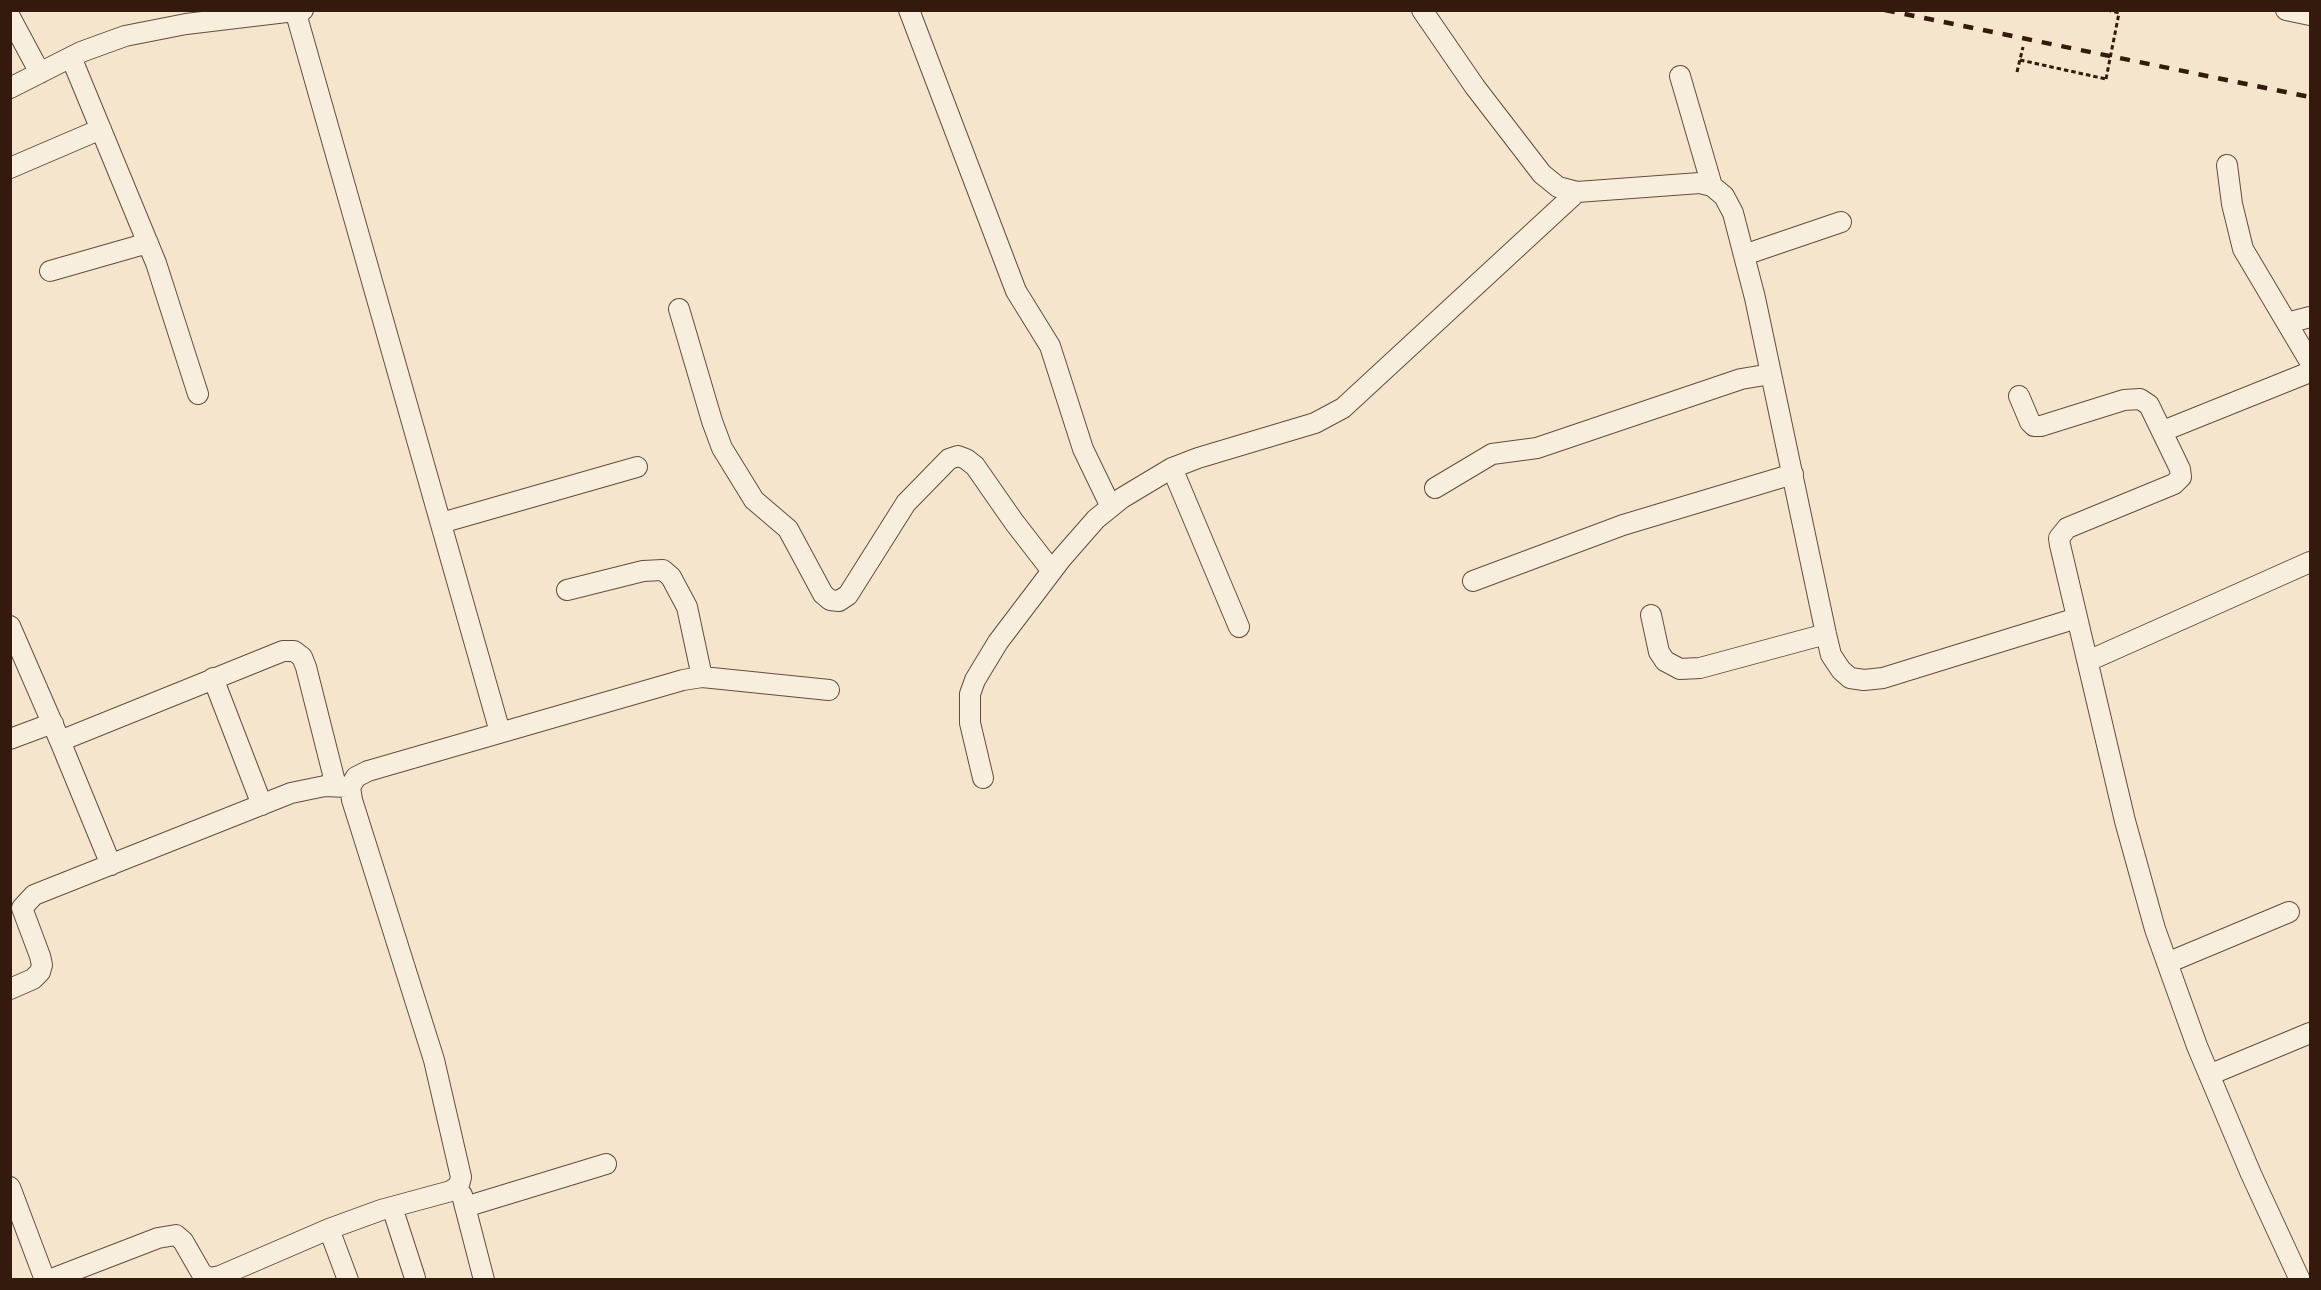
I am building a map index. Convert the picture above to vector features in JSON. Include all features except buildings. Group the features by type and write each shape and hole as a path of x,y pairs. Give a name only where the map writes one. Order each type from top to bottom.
{"street":[{"path":"909,10 1016,291 1050,346 1083,449 1111,507"},
{"path":"1422,10 1475,87 1542,174 1558,187 1577,192 1684,184 1712,186"},
{"path":"2286,10 2310,15"},
{"path":"10,88 71,57 125,36 186,24 297,11 500,732"},
{"path":"10,17 18,48 40,73"},
{"path":"71,57 148,243 198,393"},
{"path":"1680,76 1712,186 1724,196 1733,213 1771,374 1826,634 1831,655 1840,670 1850,678 1864,680 1882,678 2077,618"},
{"path":"10,168 101,129"},
{"path":"2227,165 2232,204 2243,249 2310,362"},
{"path":"983,778 970,723 970,694 979,673 998,642 1052,571 1096,519 1130,493 1172,468 1315,423 1343,408 1577,192"},
{"path":"1744,255 1841,222"},
{"path":"50,271 148,243"},
{"path":"679,309 722,448 754,500 788,529 823,594 830,600 839,601 848,596 906,503 949,459 958,456 975,466 1052,571"},
{"path":"2287,323 2310,317"},
{"path":"2163,431 2310,372"},
{"path":"1435,488 1492,454 1536,447 1741,379 1771,374"},
{"path":"2019,396 2034,426 2041,426 2124,400 2140,399 2149,405 2180,469 2181,477 2178,482 2072,525 2062,533 2060,538 2139,877 2209,1075 2300,1280"},
{"path":"441,523 637,467"},
{"path":"1172,468 1239,627"},
{"path":"1473,581 1633,522 1793,474"},
{"path":"2088,662 2310,562"},
{"path":"567,590 643,571 663,570 671,577 687,608 702,677"},
{"path":"1651,615 1659,652 1665,661 1680,669 1700,668 1826,634"},
{"path":"10,626 111,865"},
{"path":"10,740 56,732 213,678 283,651 294,651 302,657 343,787 355,811 434,1060 461,1177 459,1185 484,1280"},
{"path":"10,988 33,979 40,972 42,965 23,916 22,908 26,901 262,805 309,788 343,787 368,771 683,680 702,677 829,690"},
{"path":"213,678 262,805"},
{"path":"2168,963 2289,912"},
{"path":"2209,1075 2310,1033"},
{"path":"465,1207 606,1164"},
{"path":"10,1187 47,1280 158,1238 176,1235 183,1241 202,1275 210,1278 220,1276 329,1229 392,1207 451,1191 459,1185"},
{"path":"392,1207 415,1278"},
{"path":"329,1229 348,1280"}],"path":[{"path":"2020,60 2106,79 2120,13 2107,10"},
{"path":"2017,72 2023,47"}],"railway":[{"path":"1885,10 2310,97"}]}
